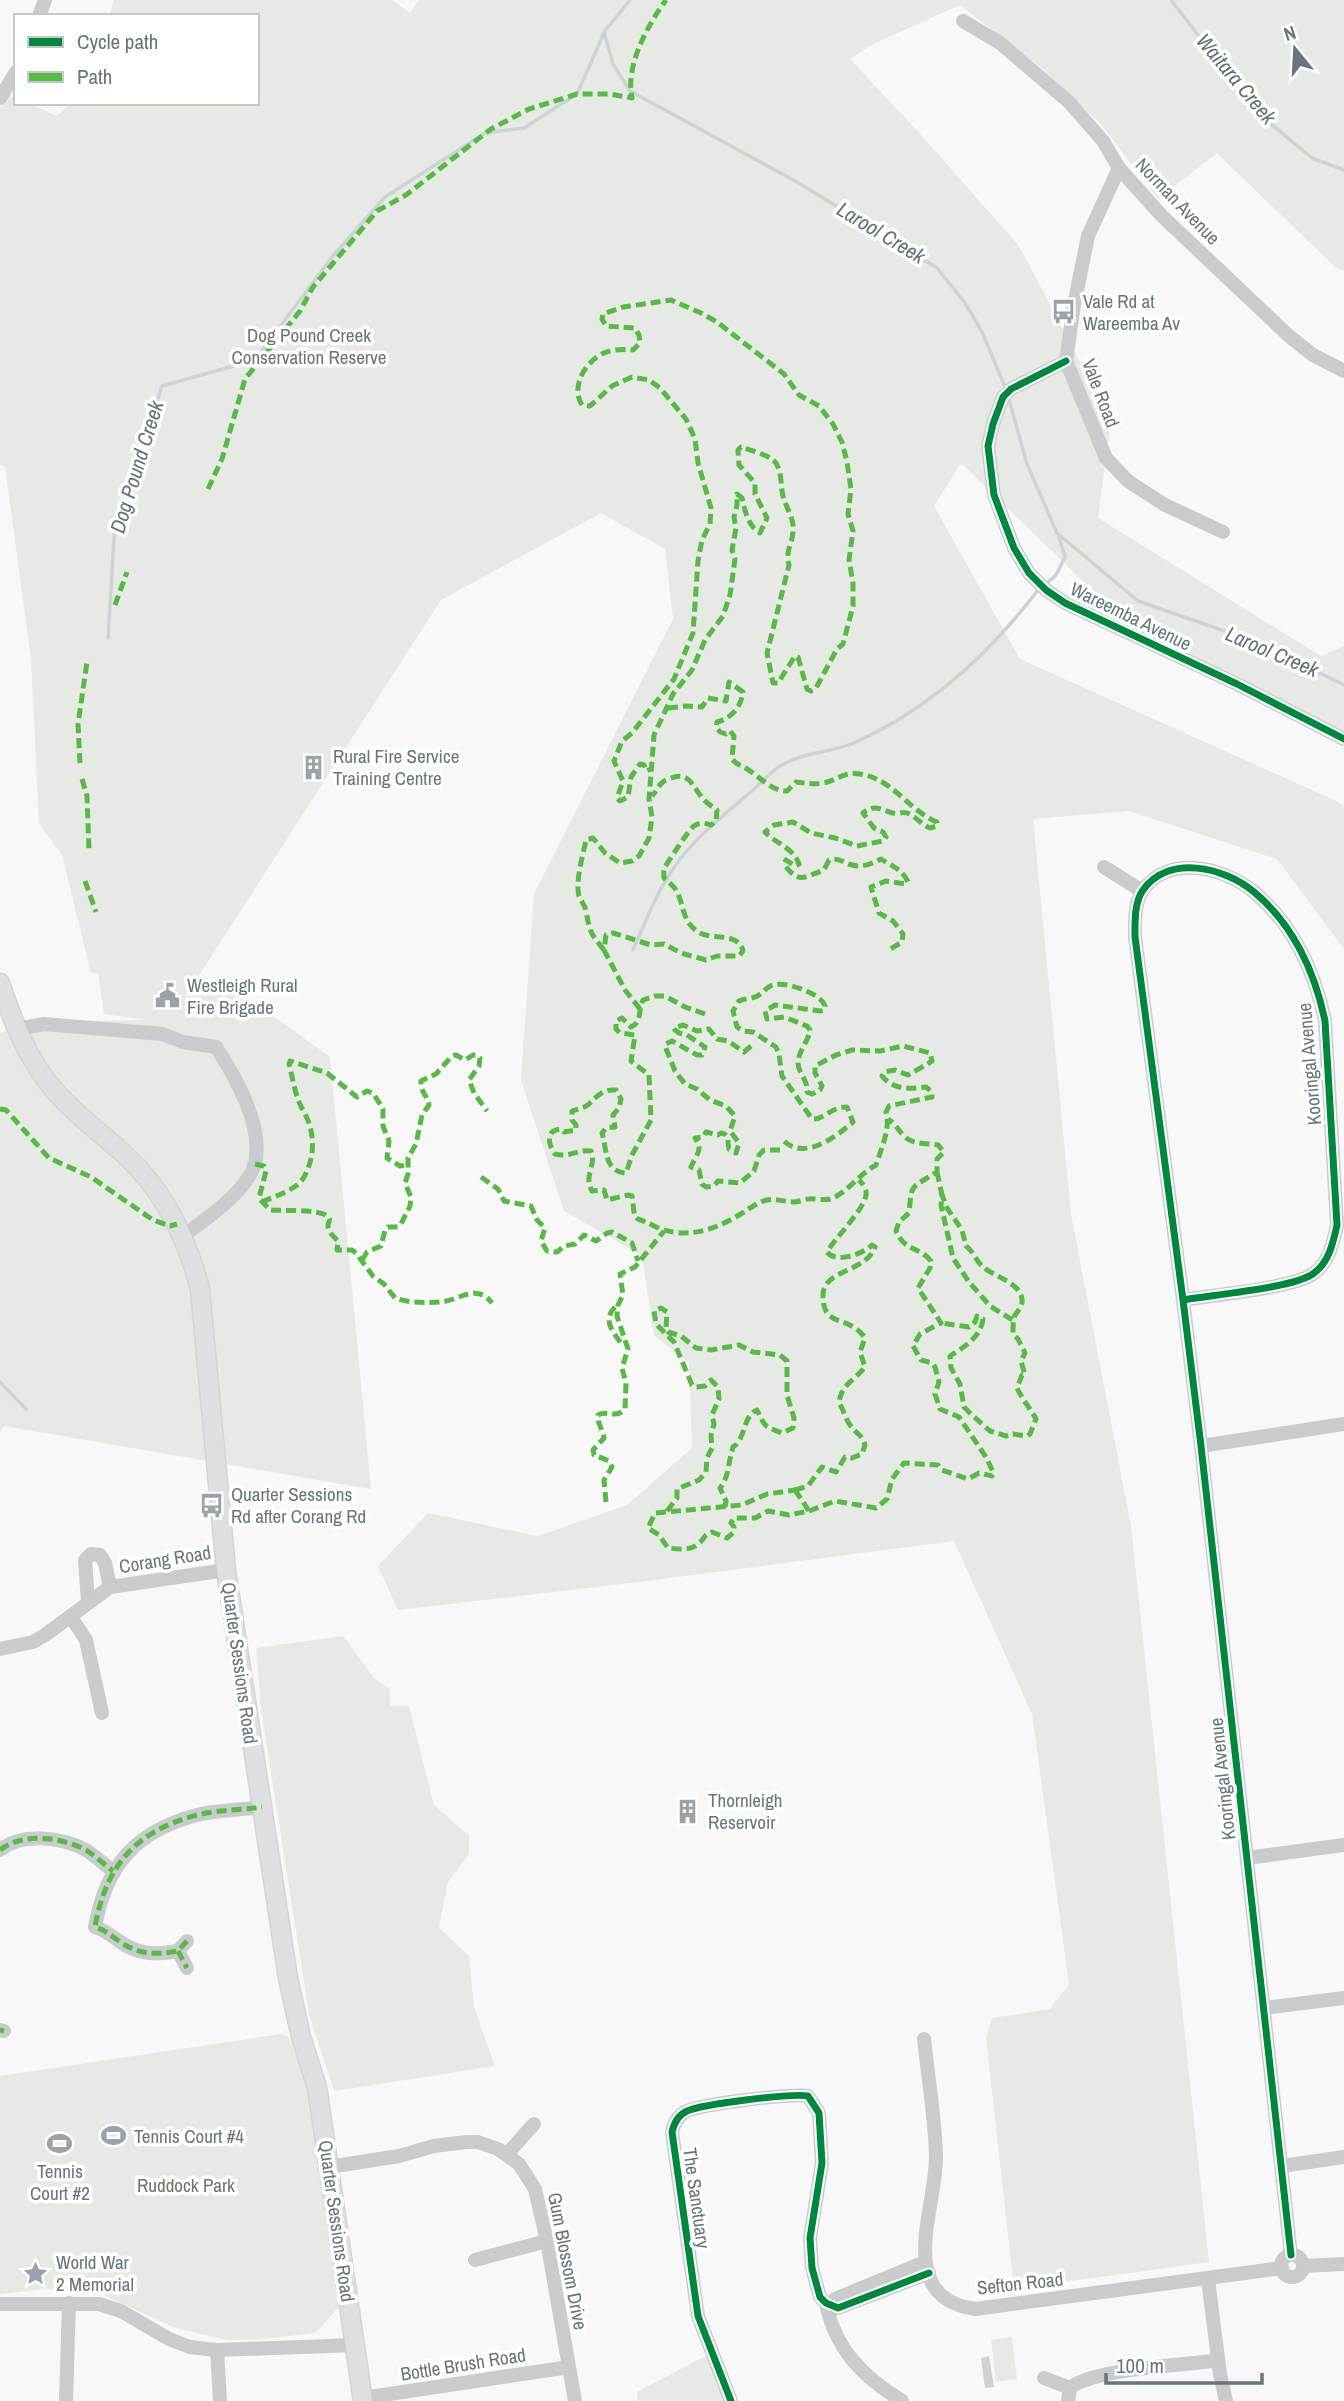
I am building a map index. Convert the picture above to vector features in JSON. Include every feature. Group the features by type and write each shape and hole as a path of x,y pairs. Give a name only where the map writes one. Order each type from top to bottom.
{"main road":[{"name":"Quarter Sessions Road","path":"0,983 17,1029 34,1062 55,1091 84,1121 125,1154 148,1179 167,1205 194,1266 202,1304 226,1570 292,2000 317,2087 363,2400"}],"street":[{"name":"Norman Avenue","path":"963,21 1000,43 1069,102 1103,141 1119,168 1161,215 1289,335 1313,355 1344,371"},
{"path":"0,97 14,75"},
{"name":"Vale Road","path":"1119,168 1088,236 1066,361 1106,458 1128,481 1165,505 1223,532"},
{"name":"Wareemba Avenue","path":"1066,361 1006,395 993,424 988,446 994,495 1014,548 1029,573 1065,604 1237,684 1344,739"},
{"path":"1104,867 1142,891"},
{"name":"Kooringal Avenue","path":"1183,1300 1307,1278 1317,1272 1328,1256 1337,1225 1325,1021 1320,995 1307,962 1279,919 1254,891 1228,876 1201,868 1174,869 1158,876 1142,891 1135,914 1135,937 1201,1446 1292,2255"},
{"path":"17,1029 44,1024 162,1034 172,1045 216,1047 230,1068 242,1095 256,1138 255,1164 243,1183 216,1211 183,1236"},
{"path":"1201,1446 1344,1424"},
{"name":"Corang Road","path":"88,1602 85,1560 91,1554 100,1555 110,1587"},
{"name":"Corang Road","path":"0,1649 33,1642 110,1587 226,1570"},
{"path":"71,1617 86,1640 102,1713"},
{"path":"187,1968 182,1946 149,1954 118,1941 106,1931 95,1927 98,1906 113,1871 130,1851 149,1835 174,1822 200,1815 262,1807"},
{"path":"0,1850 22,1840 42,1838 86,1850 113,1871"},
{"path":"1247,1858 1344,1845"},
{"path":"1264,2008 1344,1998"},
{"path":"902,2401 873,2382 851,2361 835,2333 829,2304 835,2299 927,2267 925,2228 936,2159 925,2039"},
{"name":"The Sanctuary","path":"731,2401 698,2316 672,2133 673,2125 681,2114 700,2108 792,2095 808,2096 813,2101 819,2113 822,2163 813,2207 810,2253 816,2288 820,2297 829,2304"},
{"path":"507,2154 534,2124"},
{"name":"Gum Blossom Drive","path":"329,2167 399,2156 434,2146 466,2141 489,2145 507,2154 527,2173 535,2189 547,2241 575,2401"},
{"path":"1282,2166 1344,2157"},
{"path":"475,2260 547,2241"},
{"path":"1292,2255 1300,2258 1303,2266 1300,2274 1296,2276 1287,2275 1282,2268 1283,2259 1292,2255"},
{"path":"1303,2266 1344,2264"},
{"name":"Sefton Road","path":"927,2267 934,2286 945,2297 963,2307 975,2309 1282,2268"},
{"path":"1208,2279 1226,2401"},
{"path":"66,2401 69,2303"},
{"path":"0,2304 99,2304 121,2311 169,2339 190,2347 217,2350 355,2346"},
{"path":"217,2350 220,2401"},
{"path":"1044,2378 1069,2395 1083,2380 1218,2360"},
{"name":"Bottle Brush Road","path":"363,2400 569,2367"}],"green space":[{"name":"Dog Pound Creek Conservation Reserve","path":"114,0 392,0 410,13 419,0 1344,0 1344,271 1335,267 1217,153 1158,199 1100,123 1043,69 960,5 873,44 850,59 1019,246 1111,420 1098,518 1321,656 1344,646 1344,746 1151,647 961,463 934,506 1020,659 1344,806 1344,949 1277,859 1129,811 1033,819 1071,1214 1131,1526 1209,2262 1014,2289 986,2038 992,2018 1050,2009 1069,1984 1032,1714 954,1541 398,1610 378,1566 428,1513 538,1536 627,1505 692,1448 689,1363 654,1335 642,1256 564,1211 521,1080 534,894 673,619 665,549 601,513 441,600 185,997 221,978 330,1057 371,1489 4,1426 0,1433 0,1033 11,1030 22,1022 145,1020 104,1014 98,973 91,973 62,855 39,824 31,659 5,467 0,465 0,107 8,95 14,98 14,105 32,105 57,116 69,105 259,105 259,14 110,14"},
{"path":"343,1636 374,1678 390,1689 390,1706 409,1706 434,1805 469,1836 469,1854 448,1882 439,1928 469,1956 474,2007 495,2066 334,2091 309,2014 261,1709 256,1648"},
{"name":"Ruddock Park","path":"281,2034 288,2037 308,2083 339,2307 315,2333 226,2340 173,2327 101,2294 44,2289 0,2294 0,2076"},
{"path":"1012,2337 1017,2379 996,2382 991,2340"},
{"path":"709,2354 728,2401 638,2401 637,2392"}],"shaded area":[{"path":"989,2356 994,2387 985,2388 981,2358"}],"waterway":[{"name":"Larool Creek","path":"630,0 604,32 613,64 630,91 797,182 937,268 965,303 982,332 1006,389"},
{"name":"Waitara Creek","path":"1171,0 1259,114 1312,158 1344,170"},
{"name":"Dog Pound Creek","path":"108,638 115,524 162,386 255,360 332,257 385,197 485,133 524,128 577,94 604,33"},
{"name":"Larool Creek","path":"1008,396 1027,464 1057,533 1138,601 1259,643 1344,685"},
{"path":"1046,584 1056,575 1065,557 1059,537"},
{"path":"633,950 656,898 673,869 690,847 720,818 780,766 799,757 856,742 883,729 933,696 1000,636 1038,590"},
{"path":"0,1382 26,1409"}],"marked path":[{"path":"208,489 222,459 245,379 300,311 313,287 377,211 406,195 491,129 529,109 577,94 610,94 632,98 635,59 645,33 666,0"},
{"path":"604,950 591,932 578,890 586,840 593,838 605,853 620,863 632,861 639,856 649,838 654,735 673,694 692,670 705,640 723,616 730,595 735,559 732,550 737,494 742,498 750,522 760,533 767,518 755,494 755,483 739,465 738,450 741,447 765,455 776,462 780,471 783,496 793,523 789,565 767,653 773,683 778,683 795,656 798,657 807,689 811,691 816,688 837,649 843,644 853,606 849,560 853,531 848,514 851,489 842,442 833,424 819,406 799,395 784,374 717,322 671,300 623,307 603,314 602,319 606,326 635,328 640,343 633,350 611,351 597,357 586,368 578,390 582,405 590,406 612,386 632,377 649,380 660,388 686,419 695,439 698,463 711,508 710,524 702,540 698,561 693,633 674,679 632,733 622,741 614,761 623,781 617,798 620,801 628,797 631,777 640,764 644,765 646,771 651,769"},
{"path":"115,605 127,572"},
{"path":"80,763 78,724 87,662"},
{"path":"668,708 702,707 708,698 726,701 729,682 743,692 742,697 735,711 717,722 716,727 720,732 726,734 730,731 734,736 732,759 737,764 770,786 787,791 796,782 820,784 854,773 871,777 891,788 937,822 937,826 930,828 911,814 897,814 872,808 863,813 874,828 883,832 886,837 883,841 857,846 811,833 793,822 774,825 765,832 797,858 799,864 795,866 786,860 784,864 798,877 807,877 824,870 829,860 833,859 860,866 881,859 900,871 908,882 905,884 886,881 871,887 879,913 893,921 903,934 902,942 887,951"},
{"path":"640,1009 625,990 604,950 606,935 613,933 651,945 664,944 681,953 706,960 717,956 739,956 743,951 737,941 706,935 694,929 686,919 676,890 664,878 665,867 688,833 698,824 711,825 716,821 717,810 704,800 689,780 680,776 664,781 652,796"},
{"path":"82,779 87,796 89,850"},
{"path":"85,881 96,912"},
{"path":"705,1014 665,996 655,996 643,1000 638,1019 631,1027 622,1018 616,1021 616,1029 620,1033 635,1035 631,1061 649,1075 651,1120 632,1155 626,1173 619,1172 610,1164 602,1133 606,1128 615,1127 613,1115 619,1108 621,1099 616,1090 604,1092 585,1106 572,1111 576,1130 564,1132 561,1129 550,1135 555,1154 591,1151 589,1180 592,1191 604,1190 607,1200 632,1196 636,1217 654,1226 676,1232 708,1229 767,1200 826,1200 846,1189 876,1165 886,1132 886,1112 889,1106 932,1097 932,1092 926,1087 897,1086 882,1076 884,1072 895,1070 908,1075 932,1061 930,1053 903,1046 880,1051 852,1050 836,1055 815,1066 815,1073 822,1086 812,1094 807,1092 798,1063 810,1030 807,1026 784,1017 767,1019 765,1011 775,1005 820,1011 824,1010 825,1006 822,1001 802,989 779,984 769,987 757,996 739,1001 733,1011 737,1027 753,1032 776,1047 782,1076 812,1119 847,1107 853,1122 830,1139 811,1147 801,1148 784,1141"},
{"path":"751,1046 744,1052 728,1041 717,1039 709,1029 697,1031 683,1025 674,1028 705,1047 702,1055 697,1055 672,1041 665,1046 675,1071 685,1084 697,1089 710,1100 726,1106 735,1116 730,1131 739,1143 736,1153 729,1149 726,1135 706,1132 703,1137 695,1138 699,1149 691,1167 699,1170 702,1184 706,1187 714,1186 718,1181 740,1183 754,1171 759,1155 764,1150 783,1150"},
{"path":"362,1260 367,1252 381,1246 388,1227 398,1227 401,1224 410,1206 411,1197 405,1183 408,1158 416,1144 422,1115 429,1105 421,1081 436,1074 452,1056 456,1055 465,1060 477,1055 480,1058 479,1066 469,1080 474,1093 487,1111"},
{"path":"262,1202 301,1182 311,1160 312,1135 296,1093 290,1061 327,1073 357,1097 367,1091 373,1093 383,1109 383,1126 389,1141 387,1158 400,1166 407,1165"},
{"path":"0,1109 6,1110 49,1158 91,1177 153,1220 170,1226 177,1224"},
{"path":"809,1511 835,1501 876,1508 887,1499 892,1479 904,1463 938,1465 942,1470 968,1479 979,1473 992,1476 994,1474 959,1417 940,1409 935,1394 939,1382 935,1367 932,1363 921,1360 913,1346 920,1334 941,1323 918,1288 930,1268 931,1261 908,1246 896,1231 899,1222 909,1213 914,1187 937,1172 937,1159 944,1152 938,1145 907,1139 888,1119"},
{"path":"255,1164 264,1166 266,1171 259,1198 270,1210 309,1211 327,1216 330,1220 329,1231 338,1241 337,1250 352,1250 356,1253 373,1276 384,1284 395,1298 412,1302 435,1302 474,1293 486,1297 492,1303"},
{"path":"937,1172 942,1195 941,1205 953,1258 990,1306 1014,1321"},
{"path":"481,1177 498,1189 504,1201 531,1206 537,1220 545,1228 541,1241 547,1251 557,1252 564,1246 575,1244 584,1235 596,1241 612,1232 632,1243 638,1261"},
{"path":"795,1490 808,1486 822,1467 836,1472 845,1457 852,1458 862,1454 865,1445 848,1422 839,1403 842,1391 865,1367 860,1352 865,1338 852,1326 827,1313 823,1296 829,1281 863,1262 875,1247 872,1245 862,1252 843,1257 831,1256 827,1252 864,1201 866,1191 859,1180"},
{"path":"941,1192 947,1208 962,1230 966,1246 978,1262 1013,1285 1021,1296 1022,1303 1014,1317 1013,1334 1025,1353 1021,1361 1025,1375 1022,1375 1017,1388 1036,1419 1030,1434 1006,1436 990,1431 964,1407 960,1384 951,1368 950,1356 975,1336 983,1319 977,1316 969,1327 941,1323"},
{"path":"606,1502 604,1480 612,1467 609,1461 594,1455 593,1450 604,1438 598,1415 615,1414 625,1409 626,1383 622,1368 628,1349 617,1316 623,1295 620,1274 635,1267 664,1231"},
{"path":"615,1307 609,1321 621,1343"},
{"path":"667,1511 677,1498 677,1489 699,1480 706,1472 707,1458 712,1448 712,1415 719,1399 718,1387 711,1380 705,1386 692,1385 674,1342 656,1324 654,1311 661,1308 667,1312 668,1332 681,1336 696,1348 711,1350 739,1345 753,1352 780,1355 787,1361 787,1395 794,1418 793,1428 782,1433 765,1425 757,1410 750,1416 741,1438 733,1447 727,1475 720,1488 726,1501 725,1507"},
{"path":"795,1490 809,1511 789,1515 768,1511 755,1518 734,1518 731,1523 734,1527 733,1533 727,1538 712,1532 692,1548 668,1548 659,1535 648,1528 655,1513 742,1505 767,1494 795,1490"},
{"path":"187,1941 178,1951 147,1953 126,1946 95,1927 100,1905 116,1869 141,1841 176,1822 205,1813 262,1807"},
{"path":"0,1850 9,1844 31,1839 65,1842 86,1850 113,1871"},
{"path":"178,1951 187,1968"},
{"path":"0,2030 4,2031"}],"cycle path":[{"path":"1066,361 1011,389 1003,397 988,446 994,495 1014,548 1029,573 1046,590 1065,603 1237,684 1344,739"},
{"path":"1183,1300 1135,937 1135,919 1140,895 1154,879 1182,868 1197,868 1213,871 1242,883 1280,919 1308,967 1325,1021 1337,1225 1327,1258 1314,1273 1290,1283 1183,1300 1291,2255"},
{"path":"731,2401 698,2316 672,2132 677,2120 684,2113 710,2105 785,2096 808,2096 819,2113 822,2163 810,2238 812,2268 820,2297 838,2308 929,2273"}],"place":[{"name":"Vale Rd at Wareemba Av","path":"1063,312"},
{"name":"Rural Fire Service Training Centre","path":"313,767"},
{"name":"Westleigh Rural Fire Brigade","path":"167,996"},
{"name":"Quarter Sessions Rd after Corang Rd","path":"211,1505"},
{"name":"Thornleigh Reservoir","path":"688,1811"},
{"name":"Tennis Court #4","path":"114,2136"},
{"name":"Tennis Court #2","path":"60,2143"},
{"name":"World War 2 Memorial","path":"36,2273"}]}
